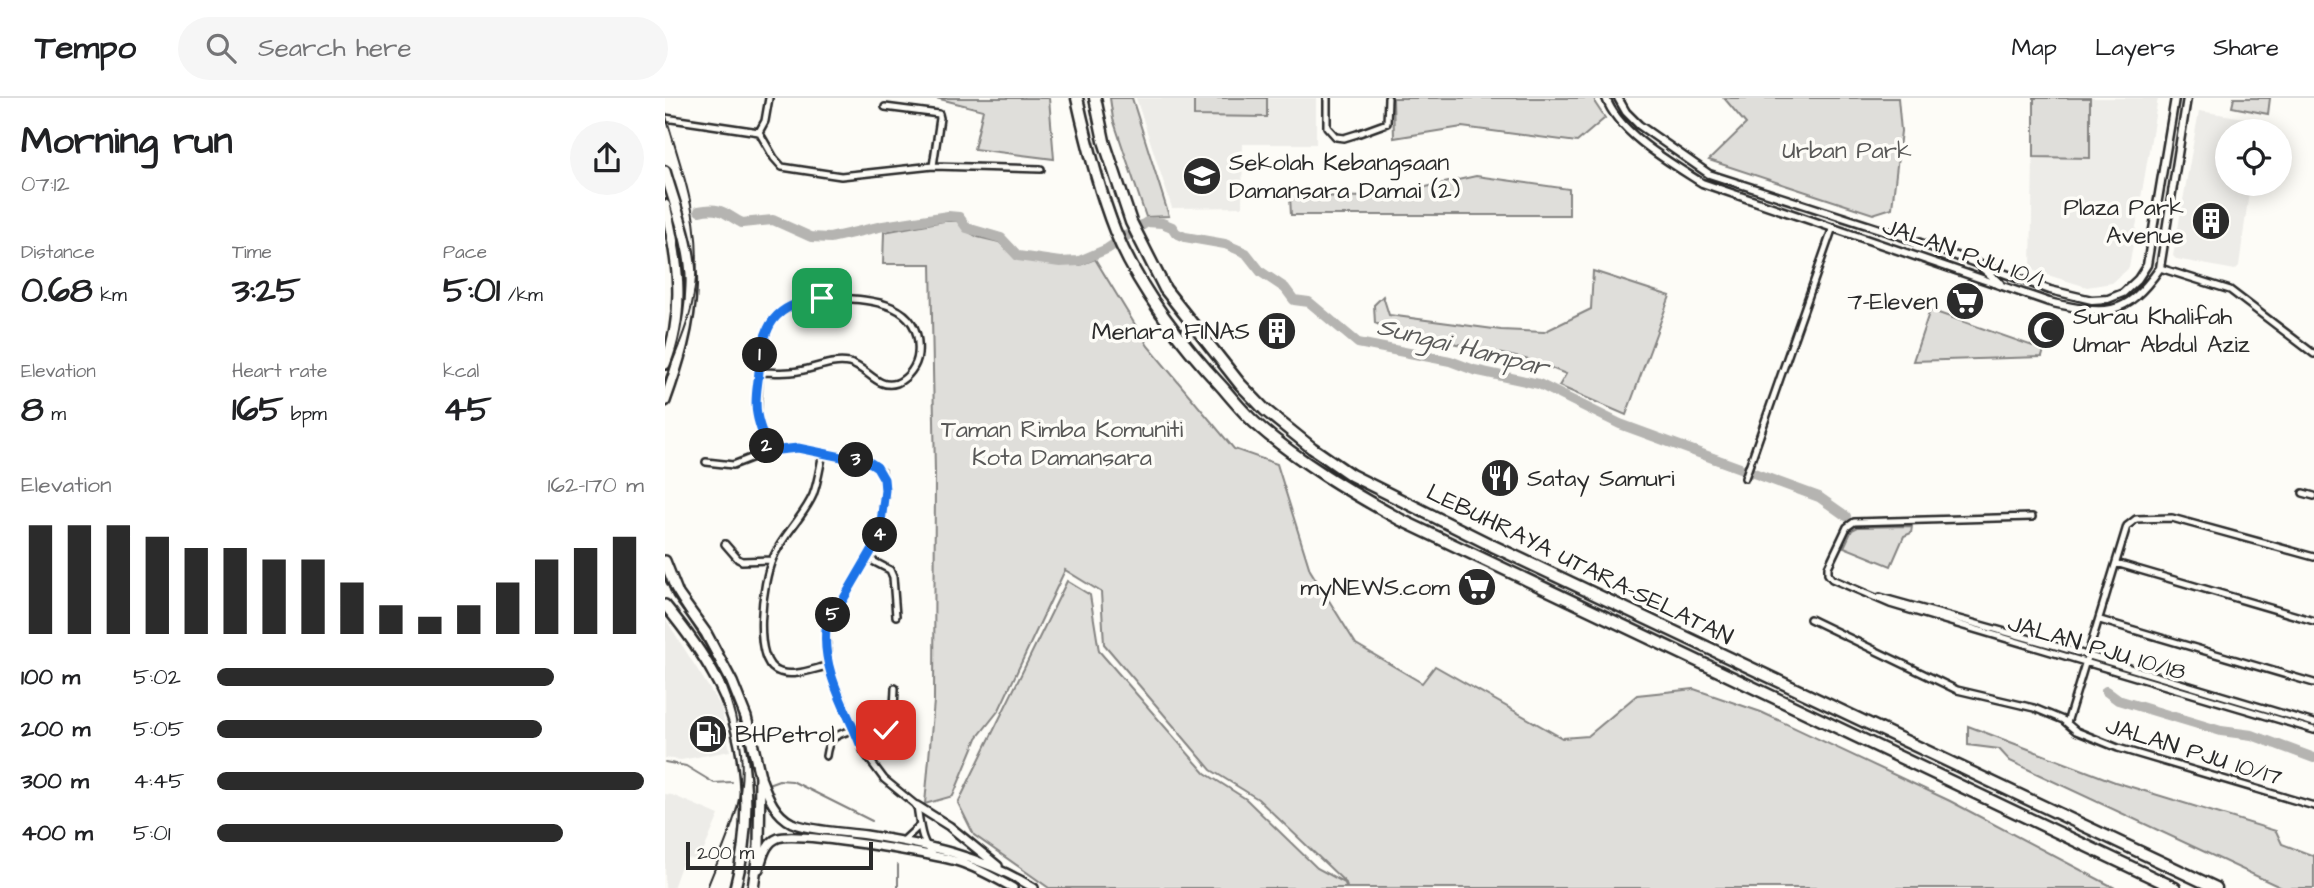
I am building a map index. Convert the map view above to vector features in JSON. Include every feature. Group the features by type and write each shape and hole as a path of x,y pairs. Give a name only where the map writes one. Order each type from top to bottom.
{"highway":[{"name":"LEBUHRAYA UTARA–SELATAN","path":"1077,98 1087,144 1115,231 1151,297 1185,348 1246,414 1303,460 1351,493 1443,540 2175,888"},
{"name":"LEBUHRAYA UTARA–SELATAN","path":"1095,98 1104,141 1131,222 1165,289 1240,384 1265,410 1352,475 1735,662 2216,888"},
{"path":"665,172 683,234 691,285 687,326 665,401"},
{"path":"665,205 673,237 679,310 665,364"},
{"path":"665,561 678,594 706,633 732,681 746,717 760,776 759,846 754,886"},
{"path":"665,605 710,667 733,715 746,774 742,860 735,888"}],"main road":[{"path":"760,776 775,809 793,823 925,845 963,855 1005,872 1034,888"},
{"path":"917,806 949,826 1005,872"},
{"path":"754,886 765,851 778,838 787,837 935,856 986,872 1013,888"}],"street":[{"path":"759,132 765,121 769,98"},
{"path":"1327,98 1327,127 1336,137 1344,138 1385,124 1388,119 1388,98"},
{"name":"JALAN PJU 10/1","path":"1606,98 1616,117 1659,156 1702,183 2049,302 2092,312 2112,309 2131,301 2147,286 2160,268"},
{"name":"JALAN PJU 10/1","path":"1618,98 1626,112 1639,125 1709,174 2050,290 2092,300 2108,299 2123,293 2138,279 2147,265 2175,98"},
{"path":"2187,98 2160,268 2230,290 2314,354"},
{"path":"885,107 939,114 933,166"},
{"path":"665,118 759,132"},
{"path":"759,132 782,167 841,176 933,166 1041,169"},
{"path":"1757,201 1790,200"},
{"path":"1745,478 1833,227"},
{"path":"1976,263 2005,286"},
{"path":"759,372 792,372 847,362 858,366 879,382 895,383 904,379 917,359 917,334 913,323 893,307 857,299 822,298 793,304 770,324 761,346 756,405 769,451"},
{"path":"706,462 733,465 769,451 798,448 871,463 882,472 885,485 881,531 826,629 827,666 860,744 884,779 917,806 925,845 935,856"},
{"path":"823,453 814,493 803,513 781,540 772,560 766,579 761,641 772,669 782,673 827,666"},
{"path":"2303,493 2314,496"},
{"name":"JALAN PJU 10/18","path":"2032,517 1854,522 1847,527 1828,567 1828,574 1832,579 1871,596 1914,606 2314,730"},
{"path":"2067,723 2127,526 2136,519 2172,518 2314,557"},
{"path":"725,544 742,561 772,560"},
{"path":"867,558 885,566 893,577 896,615"},
{"path":"2116,563 2314,621"},
{"name":"JALAN PJU 10/17","path":"1810,619 1957,690 2034,708 2067,723 2076,731 2118,748 2314,806"},
{"path":"2099,620 2314,683"},
{"name":"JALAN PJU 10/18","path":"2088,659 2314,723"},
{"path":"860,744 879,735 891,722 895,712 895,688"},
{"path":"826,756 832,737 854,729"},
{"path":"903,841 919,826"}],"shaded area":[{"name":"Sekolah Kebangsaan Damansara Damai (2)","path":"1136,98 1316,98 1316,144 1243,144 1242,207 1172,208"},
{"path":"2034,98 2158,98 2129,268 2112,283 2087,287 2031,270"},
{"name":"Plaza Park Avenue","path":"2199,111 2252,119 2215,119 2215,196 2248,196 2239,266 2235,270 2176,259 2173,256"},
{"path":"665,618 721,707 730,751 681,760 665,758"},
{"path":"665,794 719,815 699,861 684,857 673,888 665,888"}],"green space":[{"path":"936,98 1049,98 1054,159 974,149 983,110"},
{"path":"1110,98 1132,98 1169,216 1146,217 1113,119"},
{"path":"1194,98 1267,98 1267,117 1194,116"},
{"path":"1393,98 1595,98 1595,103 1605,118 1577,142 1462,127 1394,138"},
{"name":"Urban Park","path":"1724,98 1898,98 1901,131 1892,208 1873,214 1709,160 1746,124"},
{"path":"2034,98 2090,98 2090,158 2034,157"},
{"path":"2234,98 2270,98 2268,114 2232,107"},
{"path":"1476,176 1569,189 1569,215 1291,215 1290,196 1380,197"},
{"name":"Taman Rimba Komuniti Kota Damansara","path":"958,221 965,230 978,237 999,242 1018,259 1080,265 1095,259 1148,346 1234,449 1277,464 1310,570 1356,644 1422,683 1435,666 1562,738 1588,736 1637,695 1694,689 1761,712 1950,801 2115,888 1347,888 1346,883 1258,799 1211,770 1104,644 1101,592 1065,570 999,710 977,738 953,796 925,804 934,701 935,473 931,264 883,264 884,232"},
{"path":"1593,271 1670,296 1626,415 1559,386 1566,374 1534,361 1389,329 1375,323 1374,305 1383,296 1389,315 1501,330 1544,332 1591,309"},
{"path":"1930,310 2044,350 2042,357 1913,361"},
{"path":"1912,526 1911,533 1904,536 1891,566 1844,547 1852,530 1858,527"},
{"path":"1067,581 1090,595 1099,651 1205,773 1246,799 1317,868 1345,883 1346,888 1049,888 974,835 958,803"},
{"path":"1968,726 2115,782 2276,831 2282,844 2314,856 2314,888 2282,888 2010,761 1999,749 1968,745"}],"waterway":[{"name":"Sungai Hampar","path":"699,211 718,210 742,223 773,220 811,237 830,238 883,226 948,216 959,217 967,228 1001,238 1018,256 1060,262 1079,261 1107,249 1147,222 1162,223 1185,237 1225,244 1246,253 1261,272 1285,288 1294,300 1309,302 1358,343 1450,361 1474,370 1539,384 1620,424 1819,497 1846,516"},
{"name":"Sungai Hampar","path":"2106,691 2118,700 2221,731 2252,735 2314,758"},
{"path":"665,762 686,766 714,783 732,782"},
{"path":"768,784 779,780 792,781 872,821"},
{"path":"898,865 898,888"}],"railway":[{"path":"665,113 692,210 697,257 691,309 665,380"},
{"path":"665,580 715,662 723,679 739,734 742,771 737,808 707,888"}],"place":[{"name":"Sekolah Kebangsaan Damansara Damai (2)","path":"1202,176"},
{"name":"Plaza Park Avenue","path":"2211,221"},
{"name":"7-Eleven","path":"1965,301"},
{"name":"Surau Khalifah Umar Abdul Aziz","path":"2046,330"},
{"name":"Menara FINAS","path":"1277,331"},
{"name":"Satay Samuri","path":"1500,478"},
{"name":"myNEWS.com","path":"1477,587"},
{"name":"BHPetrol","path":"708,734"}],"route":[{"path":"822,298 793,304 779,314 764,334 757,416 769,451 798,448 871,463 882,472 885,490 879,538 826,629 825,639 827,666 860,744 873,740 886,730"}]}
